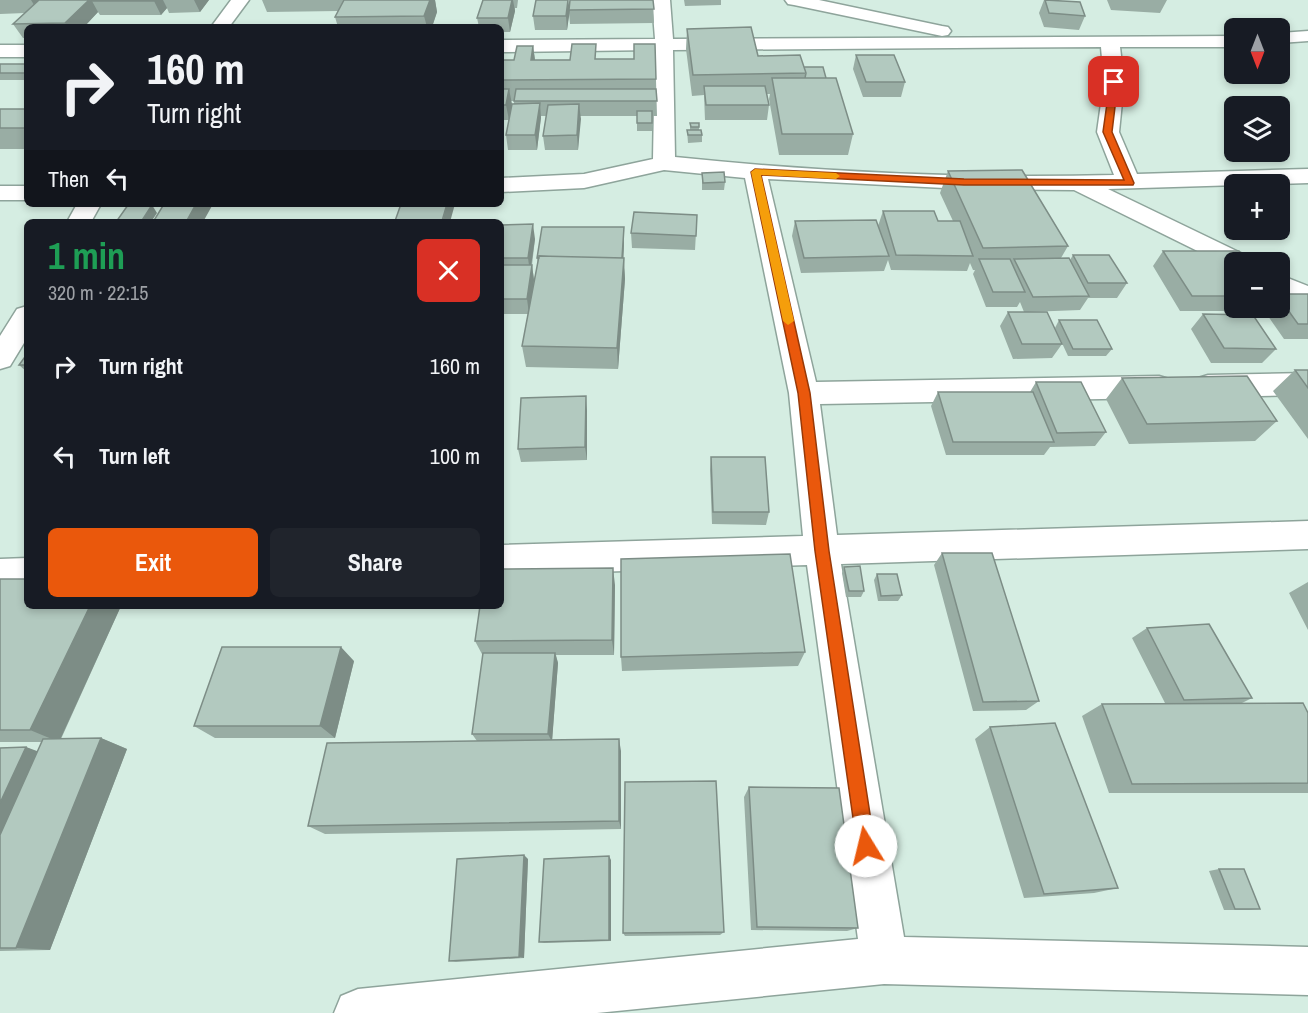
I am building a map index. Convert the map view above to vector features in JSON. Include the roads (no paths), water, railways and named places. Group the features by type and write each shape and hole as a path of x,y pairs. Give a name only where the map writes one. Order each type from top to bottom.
{"street":[{"path":"222,24 240,0"},
{"path":"661,0 664,44 664,164"},
{"path":"794,0 909,22 990,43"},
{"path":"1290,37 1308,36"},
{"path":"504,46 1224,41"},
{"path":"1110,43 1114,82 1108,132 1130,183"},
{"path":"0,51 24,51"},
{"path":"504,185 584,181 664,164 755,172 964,182 1130,183 1308,176"},
{"path":"755,172 804,393 822,551 884,960"},
{"path":"1077,183 1224,255"},
{"path":"0,193 24,193"},
{"path":"1290,288 1308,297"},
{"path":"0,359 24,320"},
{"path":"804,393 1308,384"},
{"path":"504,560 1308,535"},
{"path":"0,574 24,573"},
{"path":"358,1013 884,960 1308,971"}]}
